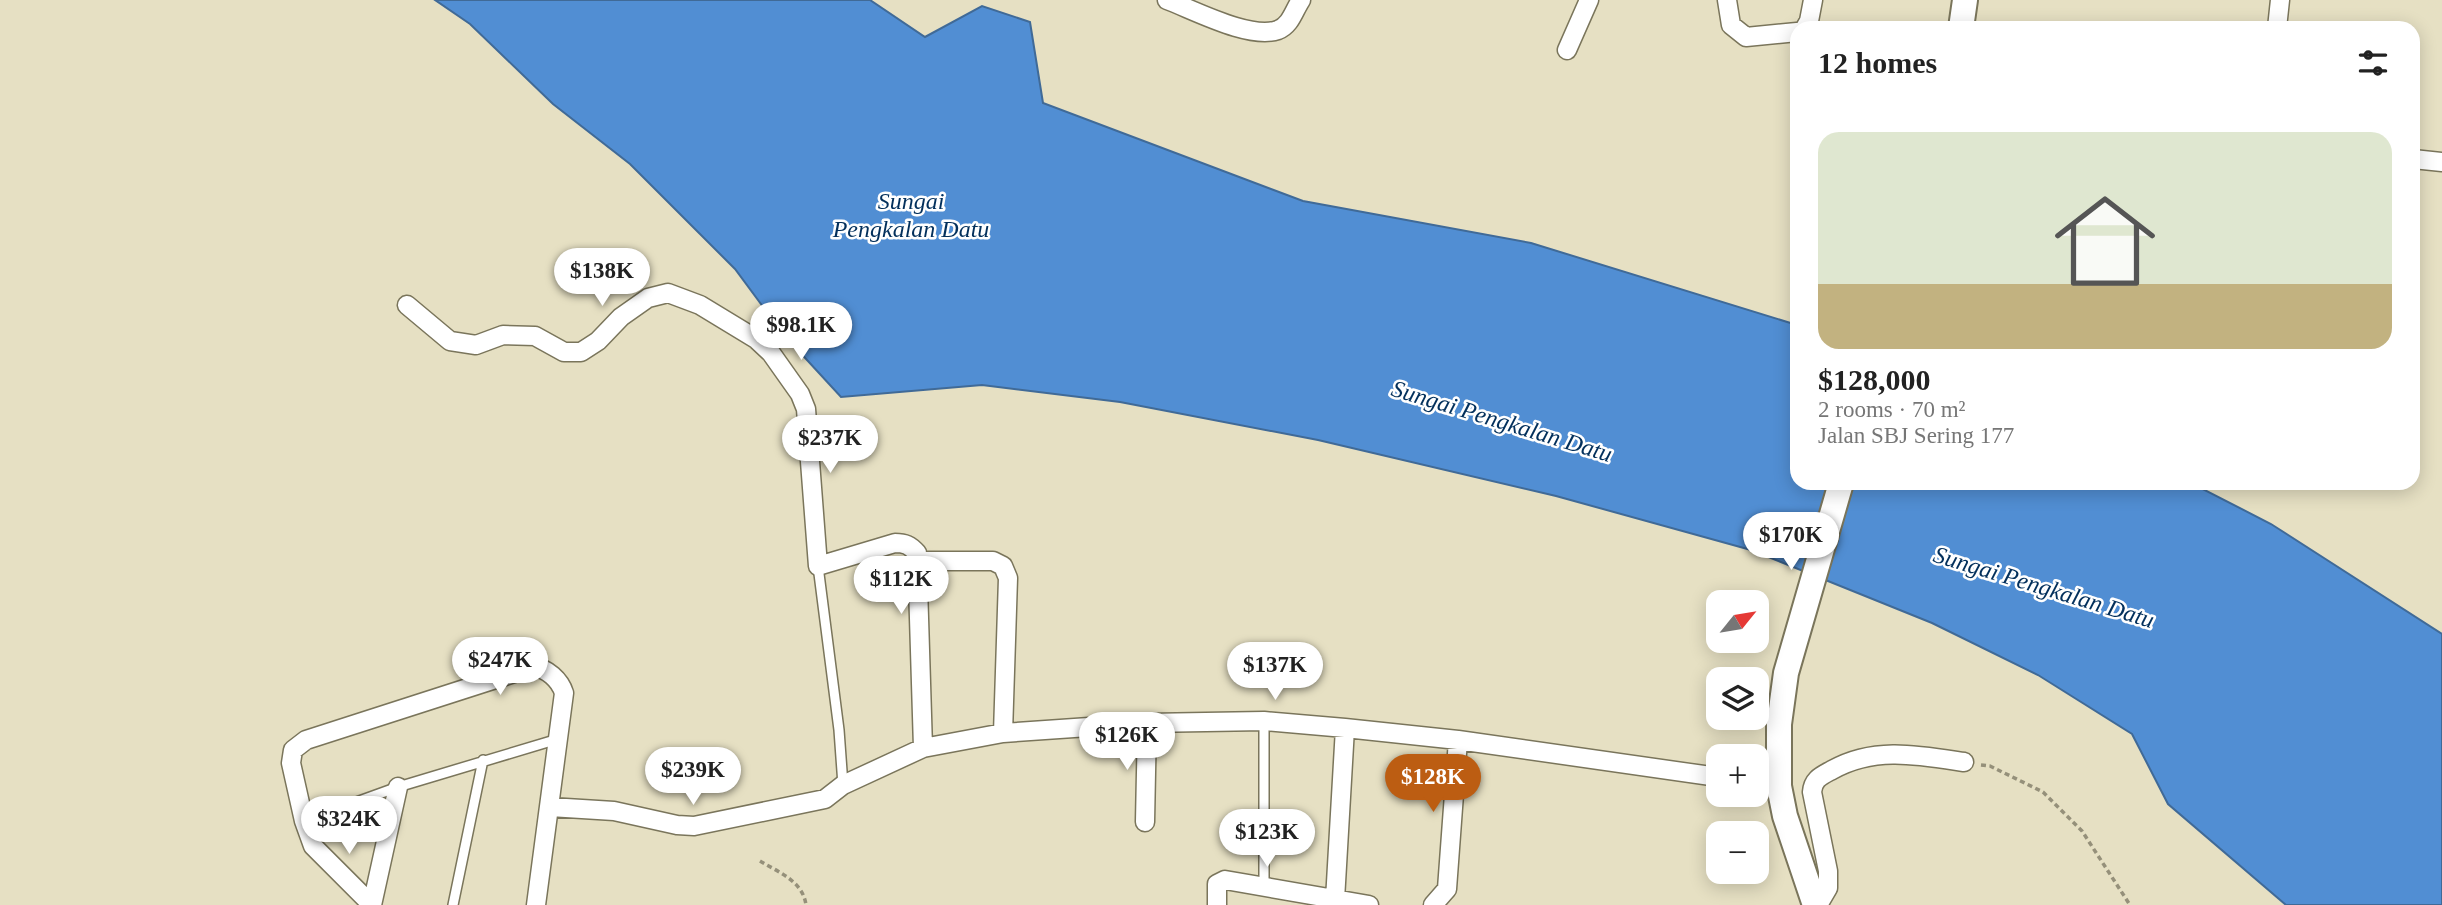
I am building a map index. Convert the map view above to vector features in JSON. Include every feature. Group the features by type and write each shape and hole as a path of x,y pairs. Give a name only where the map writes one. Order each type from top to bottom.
{"main road":[{"path":"1962,21 1965,0"},
{"path":"1769,778 1786,673 1839,490"},
{"path":"1769,786 1785,816 1817,905"}],"street":[{"path":"1167,0 1244,29 1261,32 1278,30 1289,22 1301,0"},
{"path":"1567,51 1589,0"},
{"path":"1727,0 1731,25 1746,37 1790,33"},
{"path":"1810,21 1814,0"},
{"path":"2278,21 2280,0"},
{"path":"2420,160 2442,162"},
{"path":"407,305 450,341 476,345 503,335 535,336 564,352 581,352 598,341 621,317 649,298 668,293 700,305 755,339 771,353 800,394 806,409 818,566 895,543 911,546 917,553 923,748"},
{"path":"919,561 993,561 1003,566 1008,578 1003,733"},
{"path":"372,905 314,848 304,821 291,763 290,756 297,745 502,676 538,667 561,685 564,698 536,905"},
{"path":"550,807 614,811 677,825 694,826 825,799 843,785 923,748 1003,733 1147,723 1264,721 1345,728 1458,740 1706,775"},
{"path":"1145,822 1147,723"},
{"path":"1335,900 1345,728"},
{"path":"1433,905 1447,889 1458,740"},
{"path":"1817,905 1828,888 1828,871 1812,792 1816,778 1848,761 1872,755 1905,753 1964,762"},
{"path":"372,905 398,787"},
{"path":"1217,905 1216,889 1220,881 1369,905"}],"lane":[{"path":"818,566 839,730 843,785"},
{"path":"1264,721 1264,888"},
{"path":"304,821 398,787 559,738"},
{"path":"453,905 483,760"}],"path":[{"path":"1964,762 1990,766 2043,792 2082,831 2130,905"},
{"path":"760,861 792,880 800,889 806,905"}],"water":[{"name":"Sungai Pengkalan Datu","path":"435,0 870,0 925,37 982,6 1030,22 1043,103 1303,201 1531,243 1790,323 1790,490 2205,490 2271,524 2442,634 2442,905 2286,905 2168,804 2132,734 2038,675 1932,623 1751,550 1556,496 1318,440 1120,402 982,385 841,397 784,335 735,269 630,164 553,104 470,24"}]}
